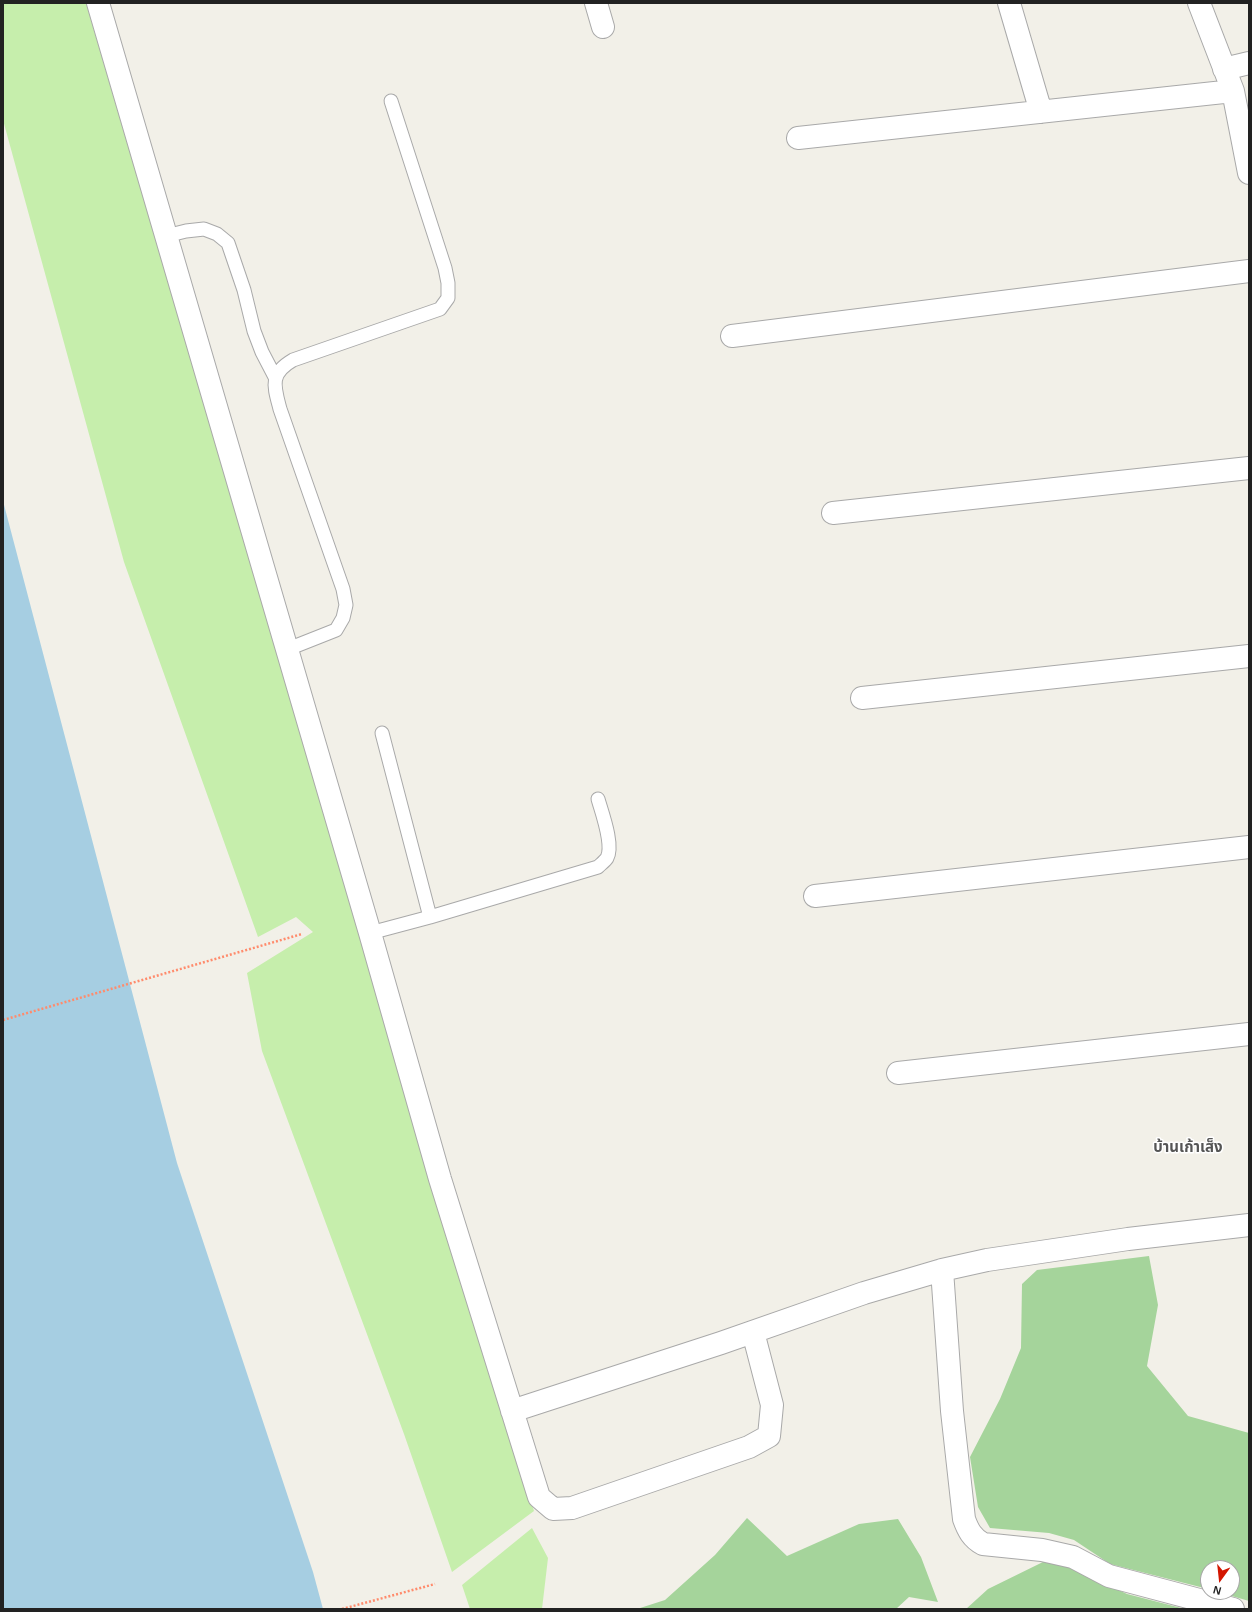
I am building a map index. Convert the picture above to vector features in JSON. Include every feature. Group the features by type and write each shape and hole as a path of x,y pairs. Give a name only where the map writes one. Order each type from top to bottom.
{"street":[{"path":"98,3 288,650 440,1179 539,1498 553,1509 572,1508 749,1446 769,1436 772,1405 752,1332"},
{"path":"596,3 603,27"},
{"path":"1009,3 1041,112"},
{"path":"1199,3 1233,91 1249,173"},
{"path":"1224,69 1249,63"},
{"path":"798,138 1233,91"},
{"path":"732,336 1249,271"},
{"path":"833,513 1249,468"},
{"path":"862,698 1249,656"},
{"path":"815,896 1249,847"},
{"path":"898,1073 1249,1034"},
{"path":"512,1411 752,1332 864,1293 942,1270 987,1260 1128,1239 1249,1225"},
{"path":"942,1270 952,1411 964,1519 968,1530 975,1540 983,1544 1042,1550 1073,1557 1109,1576 1233,1609"}],"lane":[{"path":"275,377 282,367 293,360 440,309 448,298 448,283 445,268 391,101"},
{"path":"166,236 186,231 204,229 217,234 228,243 244,290 254,331 262,352 275,377 276,394 280,409 343,589 346,605 343,618 336,630 288,650"},
{"path":"382,733 430,917"},
{"path":"370,932 430,917 598,867 607,857 609,846 607,830 598,799"}],"path":[{"path":"3,1020 302,934"},
{"path":"342,1609 435,1584"}],"green space":[{"path":"3,3 86,3 399,1069 534,1511 452,1572 404,1434 262,1051 247,973 313,932 296,917 258,937 124,562 3,120"},
{"path":"1149,1256 1158,1305 1147,1366 1188,1416 1249,1433 1249,1601 1240,1598 1240,1560 1200,1560 1200,1587 1110,1564 1074,1540 1049,1533 990,1528 978,1507 970,1457 1000,1399 1021,1348 1022,1284 1037,1270"},
{"path":"747,1518 787,1556 859,1524 898,1519 921,1557 938,1602 909,1597 896,1609 637,1609 665,1600 715,1555"},
{"path":"532,1528 548,1558 542,1609 470,1609 462,1585"},
{"path":"1045,1561 1077,1570 1127,1594 1185,1609 966,1609 988,1589"}],"water":[{"path":"3,501 177,1163 313,1572 323,1609 3,1609"}],"district":[{"name":"บ้านเก้าเส็ง","path":"1188,1148"}]}
